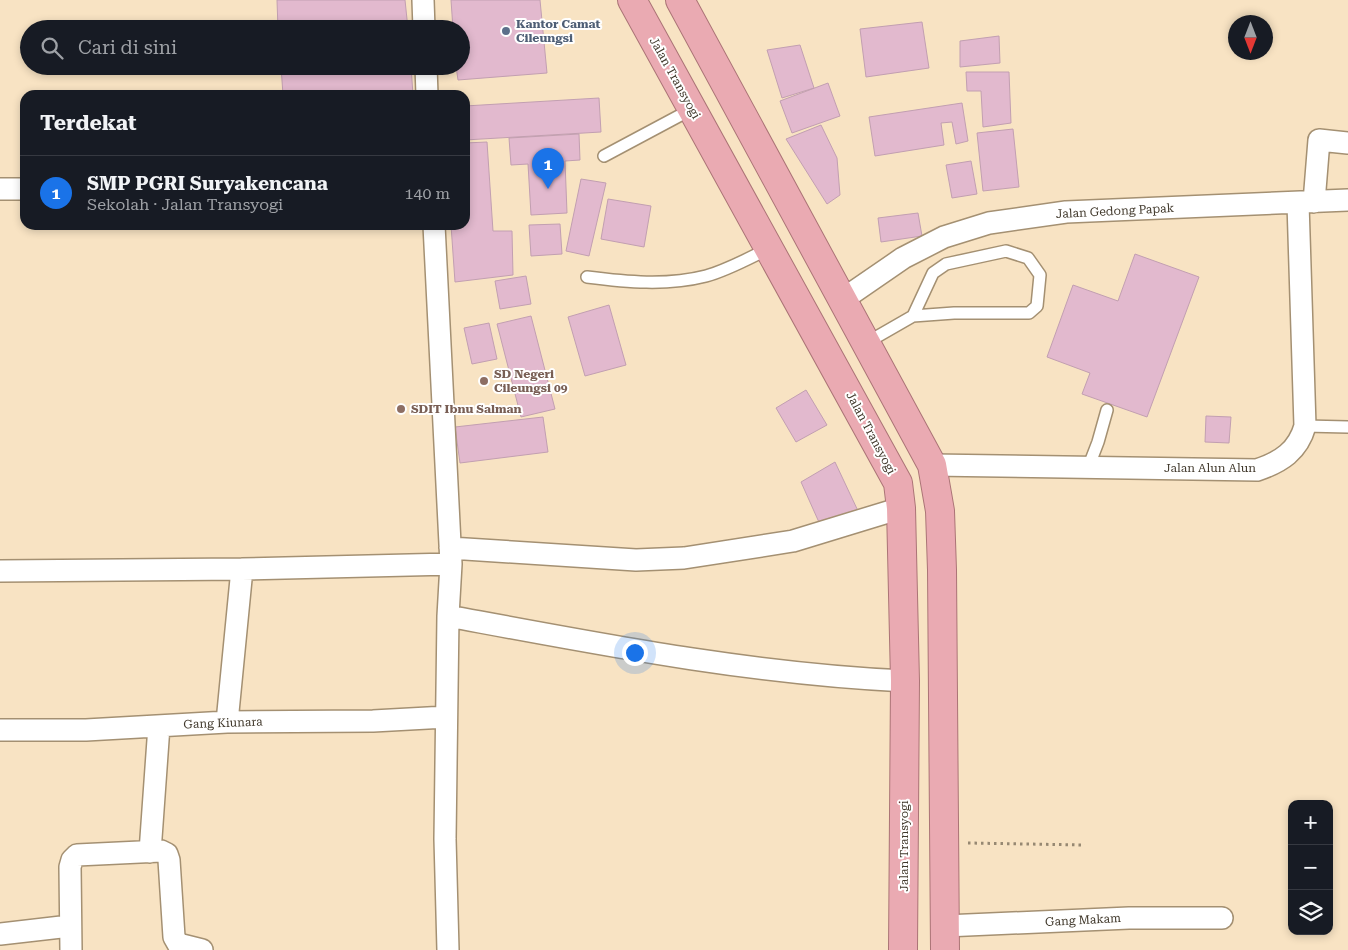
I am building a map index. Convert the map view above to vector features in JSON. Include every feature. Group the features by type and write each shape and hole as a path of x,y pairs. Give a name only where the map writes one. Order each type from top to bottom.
{"highway":[{"name":"Jalan Transyogi","path":"632,0 898,483 901,508 905,681 903,950"},
{"path":"680,0 932,465 940,511 942,570 945,938"}],"street":[{"path":"422,0 423,20"},
{"path":"426,75 427,90"},
{"name":"Jalan Alun Alun","path":"932,465 1257,470 1275,464 1301,440 1305,426 1306,203 1319,140 1348,143"},
{"path":"0,189 20,188"},
{"name":"Jalan Gedong Papak","path":"842,300 903,258 944,237 989,223 1066,212 1348,200"},
{"path":"434,230 450,556 445,839 448,950"},
{"path":"0,571 242,568 450,556 636,560 684,558 794,541 901,508"},
{"path":"227,722 242,568"},
{"path":"448,616 655,654 868,680 905,681"},
{"name":"Gang Kiunara","path":"0,730 86,730 227,722 373,721 446,717"},
{"path":"150,852 159,726"},
{"path":"71,950 70,867 72,860 77,855 161,851 167,854 169,860 174,937 178,944 184,947 202,950"},
{"name":"Gang Makam","path":"945,938 1128,918 1222,918"},
{"path":"0,934 70,926"}],"lane":[{"path":"604,156 692,108"},
{"path":"587,278 621,282 648,282 706,276 770,248"},
{"path":"866,343 913,316 954,313 1029,313 1037,306 1040,275 1028,258 1006,251 946,264 933,273 913,316"},
{"path":"1088,468 1107,410"},
{"path":"1305,426 1348,427"}],"path":[{"path":"945,843 1085,845"}],"building":[{"path":"277,0 405,0 407,20 278,20"},
{"path":"451,0 540,0 547,73 458,80 457,75 470,75 470,20 452,20"},
{"path":"922,22 929,68 866,77 860,29"},
{"path":"999,36 1000,63 960,67 960,41"},
{"path":"800,45 814,88 782,98 767,50"},
{"path":"966,72 1009,72 1011,123 983,127 981,91 967,91"},
{"path":"282,75 412,75 413,90 283,90"},
{"path":"828,83 840,116 792,133 780,101"},
{"path":"599,98 601,132 470,140 470,106"},
{"path":"962,103 968,141 956,144 952,122 941,123 944,145 875,156 869,117"},
{"path":"821,125 837,158 840,195 827,204 786,139"},
{"path":"1013,129 1019,187 983,191 977,133"},
{"path":"579,134 580,160 565,161 567,213 531,215 528,164 511,165 509,138"},
{"path":"487,142 493,231 512,231 513,275 455,282 451,230 470,230 470,143"},
{"path":"971,161 977,194 952,198 946,165"},
{"path":"581,179 606,183 589,256 566,251"},
{"path":"608,199 651,206 644,247 601,239"},
{"path":"918,213 922,236 881,242 878,218"},
{"path":"560,224 562,254 531,256 529,225"},
{"path":"1135,254 1199,277 1147,417 1082,394 1090,373 1047,357 1073,285 1118,301"},
{"path":"526,276 531,304 500,309 495,281"},
{"path":"609,305 626,365 585,376 568,317"},
{"path":"531,316 555,409 521,417 497,324"},
{"path":"489,323 497,359 472,364 464,328"},
{"path":"806,390 827,425 796,442 776,408"},
{"path":"1206,416 1231,417 1229,443 1205,442"},
{"path":"543,417 548,452 460,463 455,427"},
{"path":"835,462 859,513 822,529 801,482"}],"place":[{"name":"Kantor Camat Cileungsi","path":"506,31"},
{"name":"SMP PGRI Suryakencana","path":"548,189"},
{"name":"SD Negeri Cileungsi 09","path":"484,381"},
{"name":"SDIT Ibnu Salman","path":"401,409"}]}
